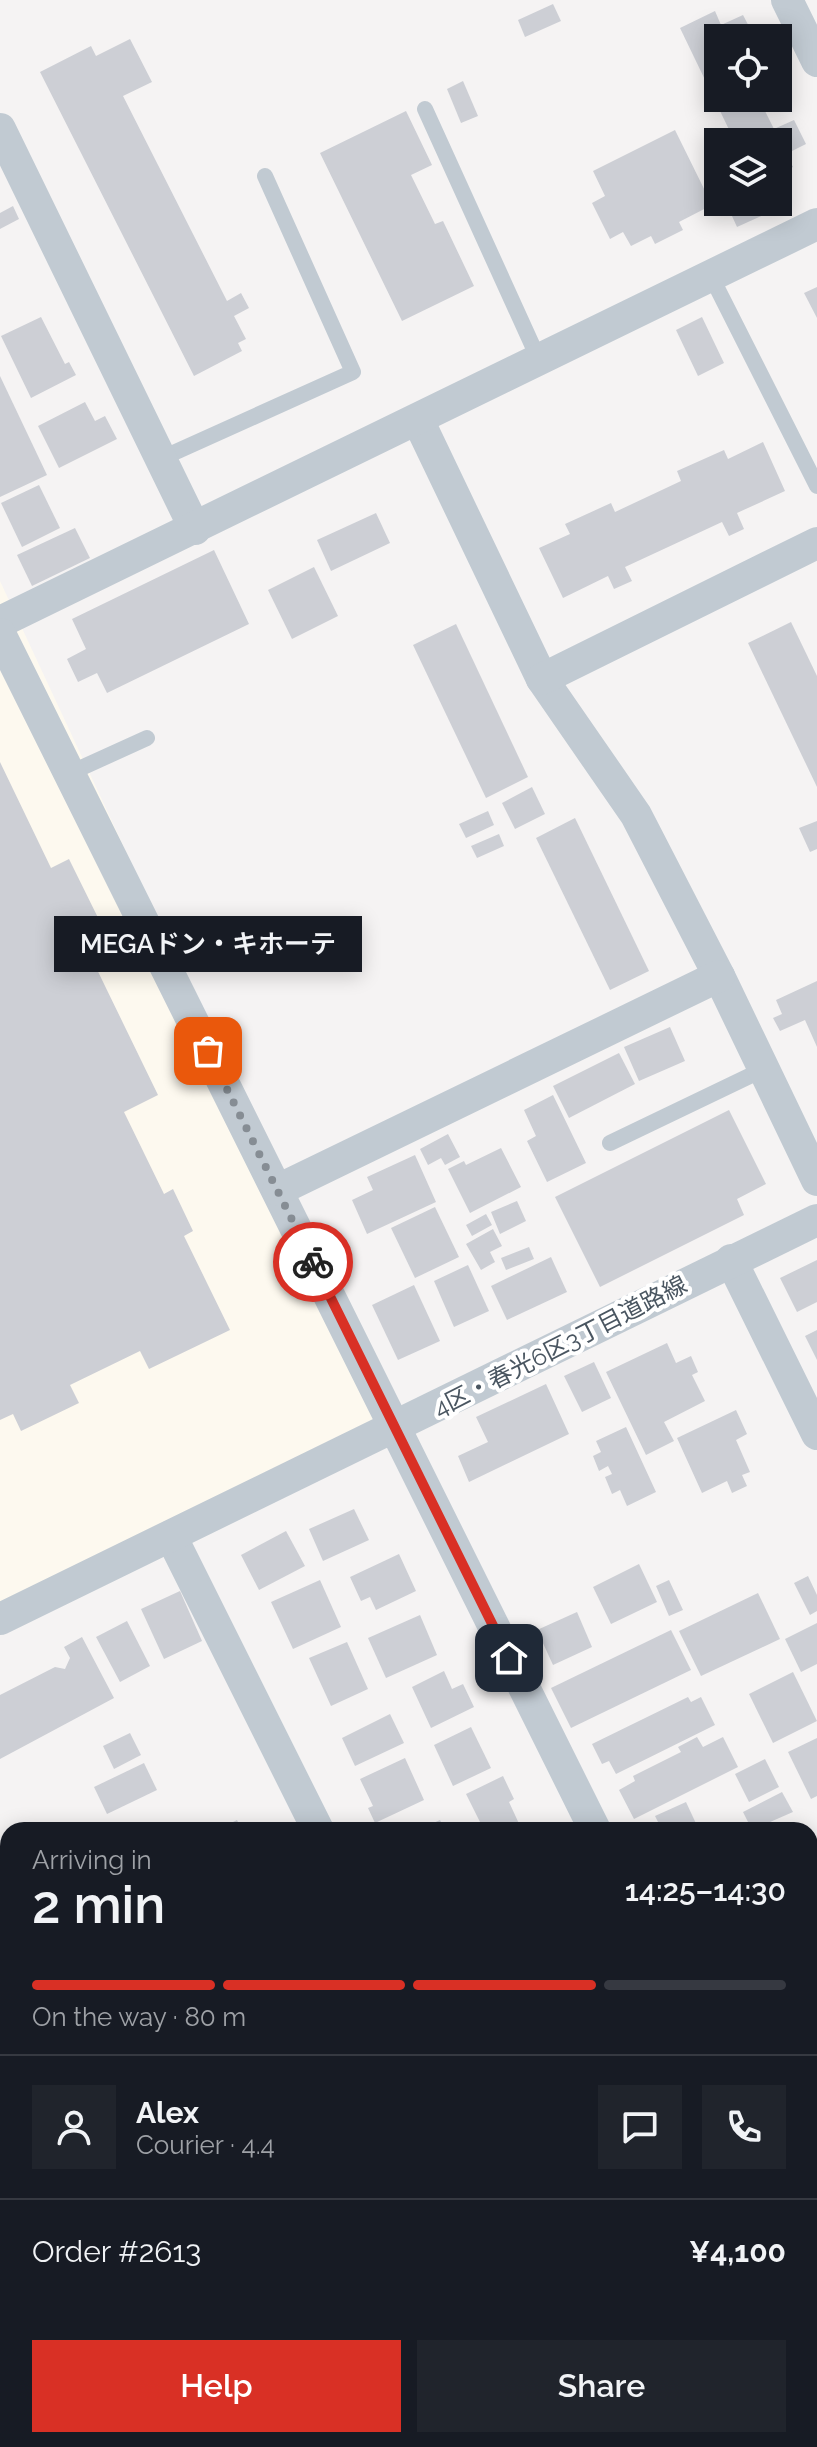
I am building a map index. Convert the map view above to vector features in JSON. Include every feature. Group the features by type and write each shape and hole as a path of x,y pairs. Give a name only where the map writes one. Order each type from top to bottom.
{"street":[{"path":"787,0 817,61"},
{"path":"0,129 195,529"},
{"path":"0,622 817,224"},
{"path":"418,420 542,679 636,815 719,976 817,1180"},
{"path":"542,679 817,543"},
{"path":"0,634 591,1822"},
{"path":"278,1190 719,976"},
{"name":"4区・春光6区3丁目道路線","path":"0,1619 395,1429 817,1220"},
{"path":"731,1260 817,1434"},
{"path":"171,1536 314,1822"}],"lane":[{"path":"425,109 539,360"},
{"path":"160,459 353,372 265,176"},
{"path":"711,276 817,486"},
{"path":"70,773 147,738"},
{"path":"610,1143 764,1069"}],"shaded area":[{"path":"0,581 395,1429 0,1619"}],"building":[{"path":"553,4 561,21 525,37 518,20"},
{"path":"715,11 721,24 704,24 704,78 680,28"},
{"path":"743,15 748,24 723,24"},
{"path":"130,39 152,82 123,96 227,301 241,293 249,308 234,316 246,339 238,343 242,351 194,376 40,72 91,46 96,56"},
{"path":"463,81 478,116 461,123 447,89"},
{"path":"406,111 432,165 411,175 435,224 443,221 474,286 402,321 320,153"},
{"path":"721,112 766,112 774,128 728,128"},
{"path":"794,120 806,144 792,151 792,128 776,128"},
{"path":"675,130 704,189 704,209 679,222 683,230 655,244 651,236 631,246 623,232 610,239 592,203 605,196 593,171"},
{"path":"13,206 19,219 0,229 0,213"},
{"path":"732,216 761,216 737,227"},
{"path":"817,287 817,318 804,293"},
{"path":"41,317 65,364 69,362 76,375 31,398 1,336"},
{"path":"702,317 724,363 698,376 676,330"},
{"path":"0,376 47,475 0,497"},
{"path":"85,402 95,421 105,416 117,439 59,468 38,426"},
{"path":"763,442 785,491 737,513 744,529 729,536 722,522 625,567 632,581 614,589 608,576 563,598 539,548 570,534 565,524 611,503 615,512 681,481 677,471 724,450 728,459"},
{"path":"39,485 60,528 22,547 1,503"},
{"path":"376,513 390,543 331,571 317,540"},
{"path":"75,528 90,558 32,586 17,555"},
{"path":"214,550 249,624 107,693 97,673 78,682 67,659 86,649 72,619"},
{"path":"314,567 338,616 292,639 268,590"},
{"path":"791,622 817,676 817,787 748,643"},
{"path":"456,624 528,777 486,798 413,645"},
{"path":"0,762 51,868 69,859 109,940 88,951 158,1095 124,1112 164,1194 173,1189 193,1231 184,1236 230,1330 149,1369 140,1351 70,1385 79,1403 21,1431 13,1414 0,1420"},
{"path":"532,787 545,814 515,829 502,803"},
{"path":"488,811 494,825 466,838 459,824"},
{"path":"575,818 649,971 610,990 536,838"},
{"path":"817,821 817,849 810,852 799,828"},
{"path":"499,834 504,846 477,858 471,846"},
{"path":"817,981 817,1047 805,1020 780,1031 773,1018 782,1014 776,1000"},
{"path":"670,1027 685,1061 639,1081 624,1047"},
{"path":"619,1053 635,1084 569,1118 553,1086"},
{"path":"553,1095 586,1163 547,1182 527,1141 536,1136 524,1110"},
{"path":"729,1110 766,1184 737,1199 744,1215 600,1287 555,1197"},
{"path":"448,1134 460,1157 445,1165 441,1158 428,1165 420,1149"},
{"path":"501,1148 521,1187 470,1213 448,1169 464,1161 466,1165"},
{"path":"415,1155 436,1202 367,1234 352,1200 373,1190 367,1177"},
{"path":"517,1201 526,1221 500,1234 491,1212"},
{"path":"435,1207 459,1257 415,1278 391,1228"},
{"path":"486,1214 492,1225 472,1236 466,1225"},
{"path":"493,1229 502,1246 490,1252 495,1262 481,1270 466,1244"},
{"path":"529,1247 534,1259 506,1270 501,1258"},
{"path":"551,1257 567,1292 507,1320 491,1286"},
{"path":"817,1260 817,1302 797,1312 780,1278"},
{"path":"468,1265 489,1311 454,1327 434,1281"},
{"path":"414,1285 440,1341 398,1360 372,1305"},
{"path":"817,1330 817,1360 805,1336"},
{"path":"667,1343 676,1363 691,1356 698,1372 692,1375 705,1401 664,1422 674,1441 646,1455 606,1372"},
{"path":"594,1362 611,1398 582,1412 564,1376"},
{"path":"546,1384 569,1434 469,1482 458,1456 488,1442 476,1417"},
{"path":"736,1410 747,1434 736,1440 750,1472 742,1475 747,1486 732,1493 727,1481 702,1493 677,1438"},
{"path":"626,1427 656,1492 627,1506 620,1490 612,1494 605,1477 612,1474 608,1466 599,1471 593,1456 601,1452 596,1441"},
{"path":"354,1509 369,1540 323,1561 309,1529"},
{"path":"286,1531 305,1566 259,1590 241,1555"},
{"path":"399,1554 416,1591 376,1610 370,1597 361,1601 350,1577"},
{"path":"639,1564 657,1602 611,1624 593,1587"},
{"path":"808,1576 817,1595 817,1611 810,1615 794,1583"},
{"path":"320,1580 341,1627 293,1649 271,1602"},
{"path":"669,1580 683,1610 669,1616 656,1586"},
{"path":"180,1591 202,1641 164,1659 141,1609"},
{"path":"758,1593 780,1639 701,1676 679,1631"},
{"path":"577,1612 592,1647 553,1665 537,1630"},
{"path":"420,1615 437,1655 386,1678 368,1638"},
{"path":"127,1621 150,1666 120,1682 96,1637"},
{"path":"817,1623 817,1664 801,1672 785,1639"},
{"path":"671,1630 691,1670 571,1728 551,1688"},
{"path":"82,1637 114,1698 0,1759 0,1695 55,1667 65,1669 70,1658 64,1647"},
{"path":"347,1642 368,1689 331,1706 309,1658"},
{"path":"444,1671 452,1689 463,1684 474,1707 431,1728 412,1687"},
{"path":"793,1672 817,1721 773,1743 749,1694"},
{"path":"688,1697 691,1702 701,1697 715,1725 616,1774 609,1761 602,1764 592,1744"},
{"path":"390,1714 404,1743 355,1766 342,1738"},
{"path":"471,1727 491,1768 453,1786 434,1745"},
{"path":"130,1733 141,1755 114,1769 103,1746"},
{"path":"697,1737 703,1747 723,1737 738,1767 634,1819 619,1790 635,1781 633,1776 681,1752 678,1747"},
{"path":"817,1738 817,1796 811,1799 788,1752"},
{"path":"405,1758 424,1800 375,1822 368,1808 373,1806 360,1779"},
{"path":"765,1759 779,1787 749,1802 735,1774"},
{"path":"144,1763 157,1790 107,1814 94,1787"},
{"path":"503,1776 514,1799 509,1802 518,1822 480,1822 466,1794"},
{"path":"782,1792 793,1812 770,1822 748,1822 743,1812"},
{"path":"686,1802 695,1822 658,1822 655,1816"}],"way so far":[{"path":"208,1051 313,1262"}],"place":[{"name":"MEGAドン・キホーテ","path":"208,1051"}],"route":[{"path":"313,1262 509,1658"}]}
